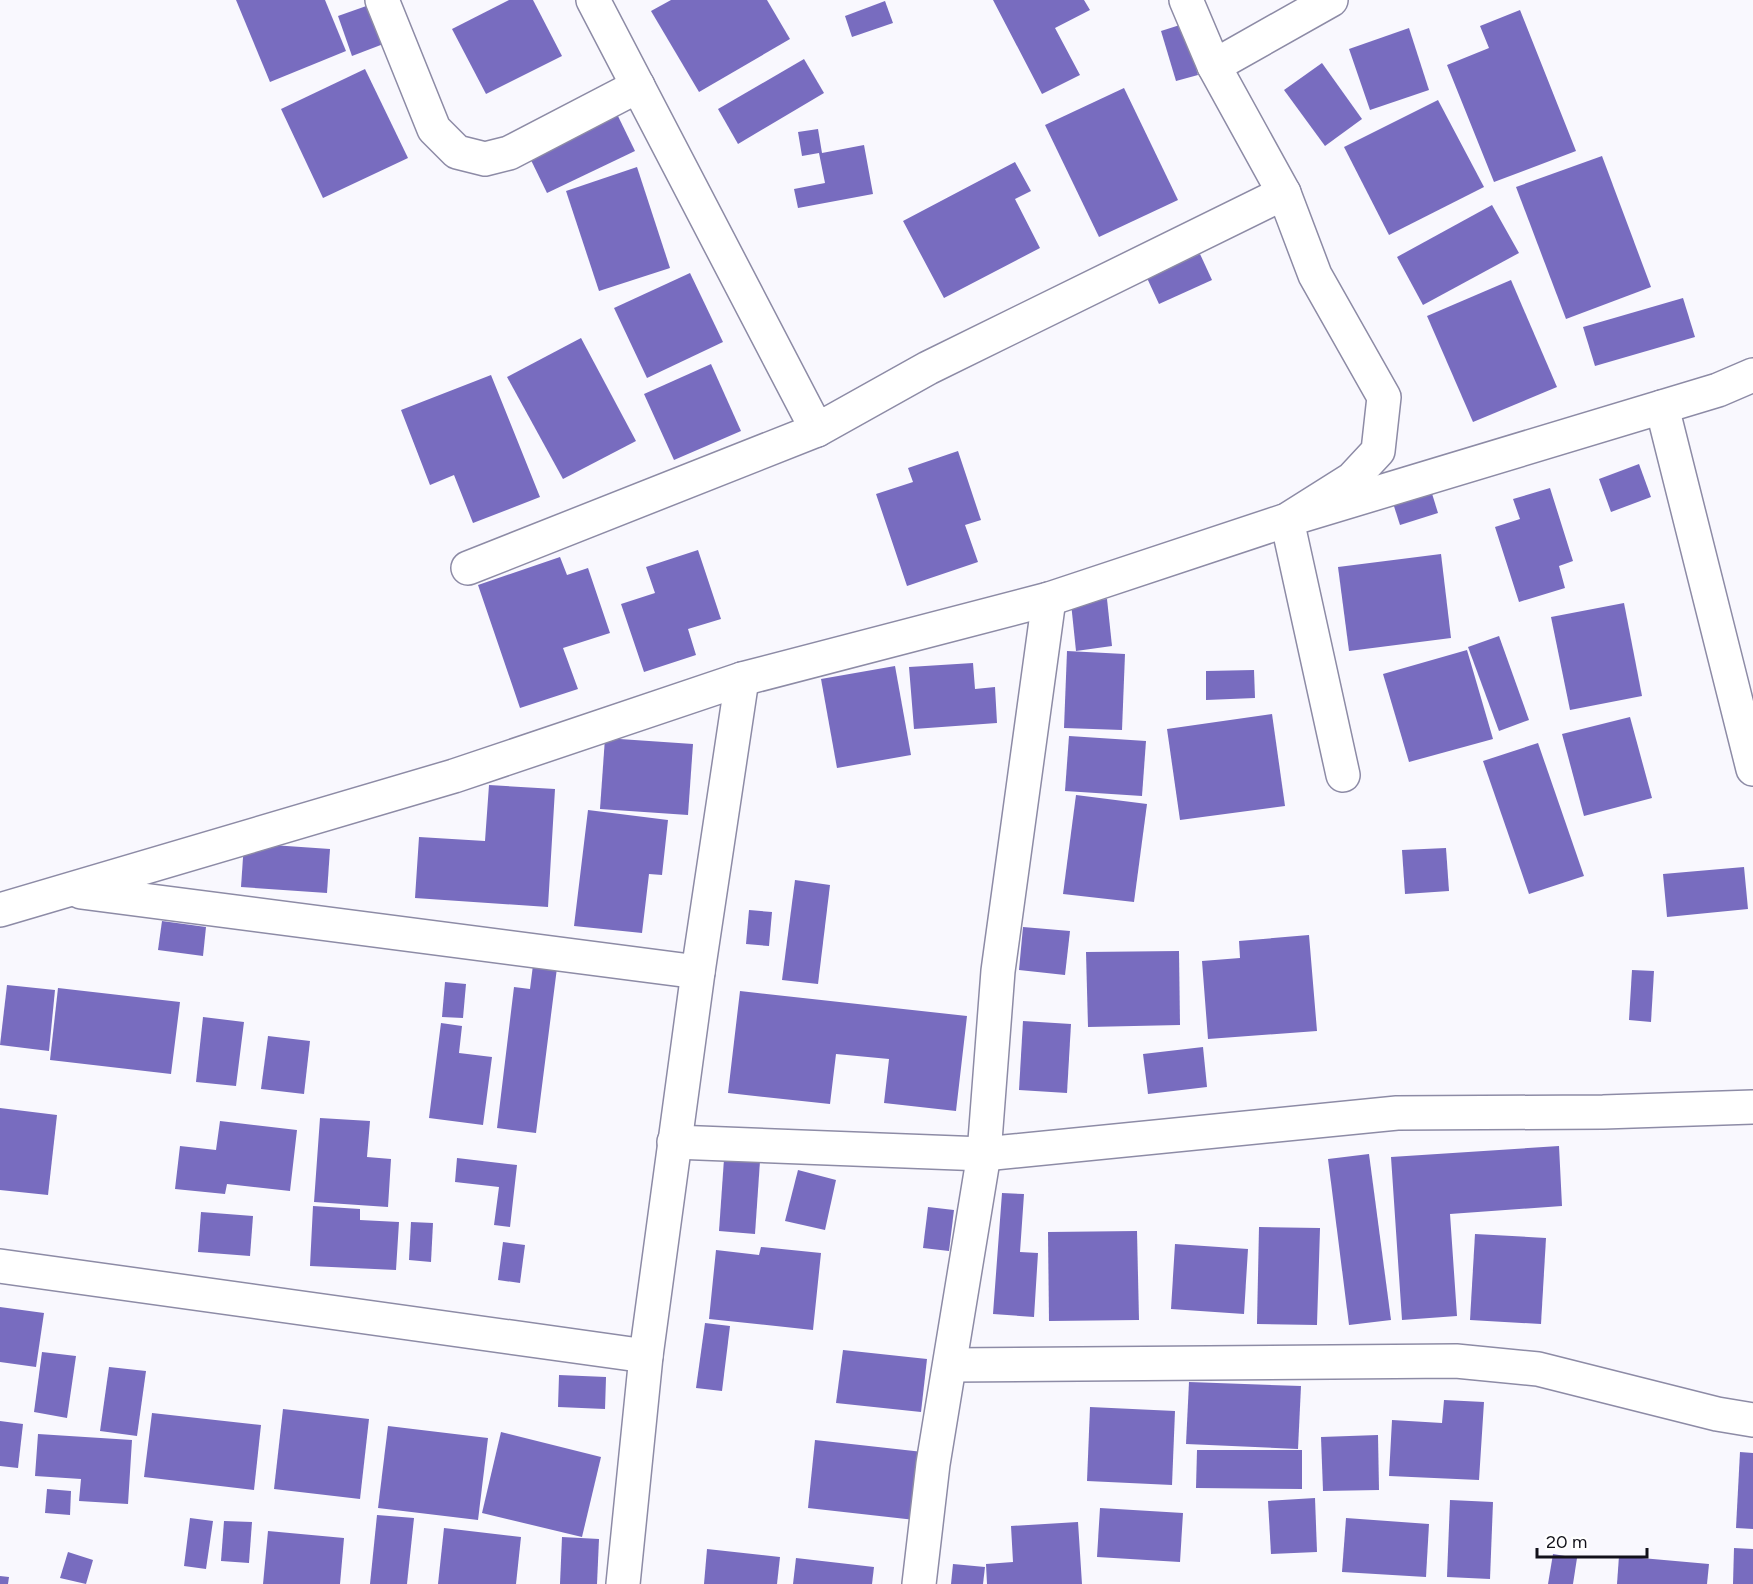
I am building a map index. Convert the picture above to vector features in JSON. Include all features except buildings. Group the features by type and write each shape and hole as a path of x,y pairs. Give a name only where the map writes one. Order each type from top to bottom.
{"street":[{"path":"382,0 434,129 457,152 484,159 509,153 638,86"},
{"path":"593,0 817,430"},
{"path":"1186,0 1214,66 1284,192 1315,275 1384,398 1378,451 1352,479 1287,519"},
{"path":"1214,66 1331,0"},
{"path":"468,568 817,430 928,369 1284,192"},
{"path":"0,910 454,777 742,679 1049,599 1287,519 1718,390 1753,375"},
{"path":"1662,407 1753,769"},
{"path":"1287,519 1343,775"},
{"path":"919,1584 933,1464 984,1154 998,971 1049,599"},
{"path":"623,1584 646,1356 674,1142 742,679"},
{"path":"69,890 698,972"},
{"path":"674,1142 984,1154 1396,1113 1603,1112 1753,1107"},
{"path":"0,1266 646,1356"},
{"path":"950,1365 1456,1361 1538,1369 1717,1414 1753,1420"}]}
